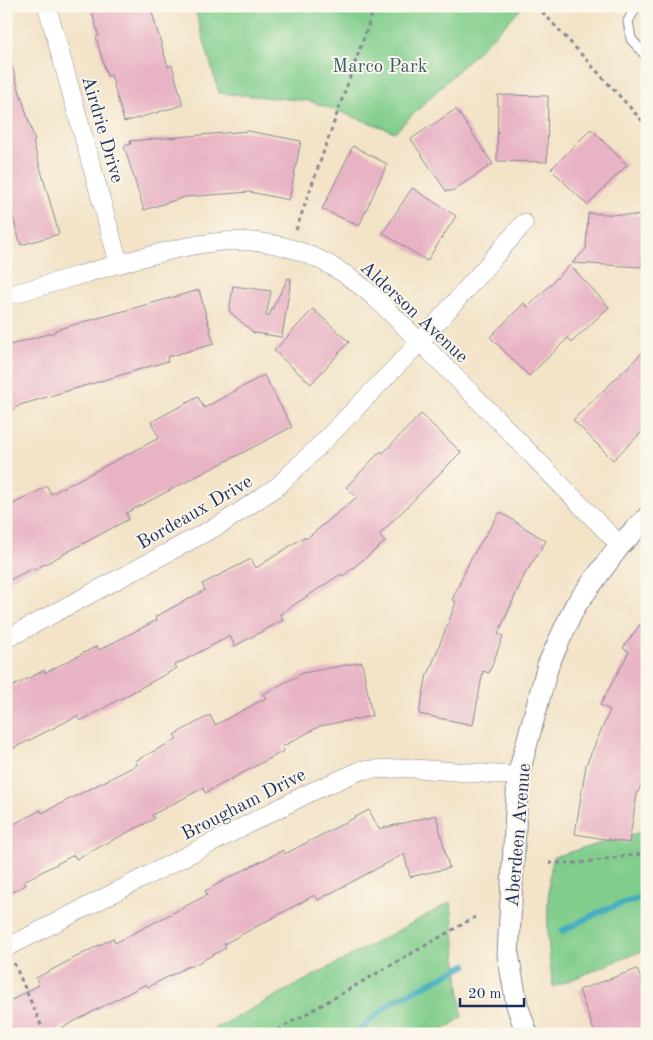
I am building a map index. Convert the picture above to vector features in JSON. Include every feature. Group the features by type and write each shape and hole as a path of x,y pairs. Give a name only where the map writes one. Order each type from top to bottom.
{"street":[{"name":"Airdrie Drive","path":"47,6 119,264"},
{"name":"Bordeaux Drive","path":"6,639 223,523 278,486 420,342 524,223"},
{"name":"Alderson Avenue","path":"6,296 202,243 234,241 285,246 311,255 343,273 368,291 620,545"},
{"name":"Aberdeen Avenue","path":"526,1034 517,1005 508,954 518,776 548,665 575,606 620,545 647,518"},
{"name":"Brougham Drive","path":"7,948 311,792 362,770 407,768 518,776"}],"lane":[{"path":"637,6 628,21 631,39 647,58"}],"path":[{"path":"295,233 374,6"},
{"path":"537,6 647,126"},
{"path":"549,863 580,863 647,853"},
{"path":"271,1034 475,917"},
{"path":"7,948 45,1034"}],"green space":[{"name":"Marco Park","path":"194,6 524,6 395,132 310,101 219,93"},
{"path":"647,830 647,949 553,987 548,922 550,873 553,857"},
{"path":"451,902 462,1017 438,1034 205,1034"}],"building":[{"path":"90,6 150,6 168,67 172,65 183,105 124,122 111,75 107,76 96,37 99,36"},
{"path":"6,60 10,60 35,141 33,142 59,234 21,245 6,195"},
{"path":"498,95 548,96 547,162 497,161"},
{"path":"456,109 493,164 452,191 446,191 411,139"},
{"path":"591,129 627,165 587,205 551,169"},
{"path":"248,131 301,141 289,200 250,192 185,197 144,210 124,146 131,144 130,141"},
{"path":"353,146 387,164 359,226 322,209"},
{"path":"412,188 456,216 427,261 383,233"},
{"path":"588,213 645,216 642,267 572,263 586,249"},
{"path":"570,265 609,307 572,342 568,338 529,376 490,337 524,303 528,307"},
{"path":"288,278 291,279 282,337 254,333 229,311 233,286 271,291 266,316 268,317"},
{"path":"199,290 214,344 167,357 168,361 20,405 6,414 6,346 55,332 55,330"},
{"path":"313,309 349,342 311,384 274,351"},
{"path":"647,348 647,427 613,460 573,420"},
{"path":"264,375 292,427 126,513 129,519 34,570 33,568 6,582 6,508 47,486 51,494 159,438 151,422 198,397 204,408"},
{"path":"421,414 461,452 379,535 385,542 343,576 341,574 280,614 283,620 235,646 230,636 175,665 177,668 80,721 77,716 6,752 6,690 44,670 45,673 97,646 99,650 157,620 155,617 205,590 202,584 251,559 256,568 304,537 306,539 357,497 346,487"},
{"path":"500,512 546,541 525,574 498,634 503,636 489,673 483,671 473,725 419,714 427,674 456,602 452,600 471,558"},
{"path":"647,615 647,773 637,794 629,843 575,834 586,765 610,710 600,705 629,652 623,648"},
{"path":"362,662 372,716 320,726 282,747 284,751 205,793 203,788 152,815 154,819 76,859 74,855 24,881 26,885 6,895 6,828 41,810 42,813 137,765 135,761 177,739 174,735 210,715 215,725 266,698 263,694 303,673"},
{"path":"369,810 379,829 436,815 449,868 410,877 404,854 318,900 315,895 224,944 226,948 190,967 148,987 146,984 50,1034 6,1034 6,1003 39,985 36,978 113,938 115,943 207,895 205,891 240,872 283,850 285,854"},
{"path":"637,969 647,996 647,1034 595,1034 579,990"}],"waterway":[{"path":"562,931 604,910 647,895"},
{"path":"355,1034 392,1002 466,965"}]}
